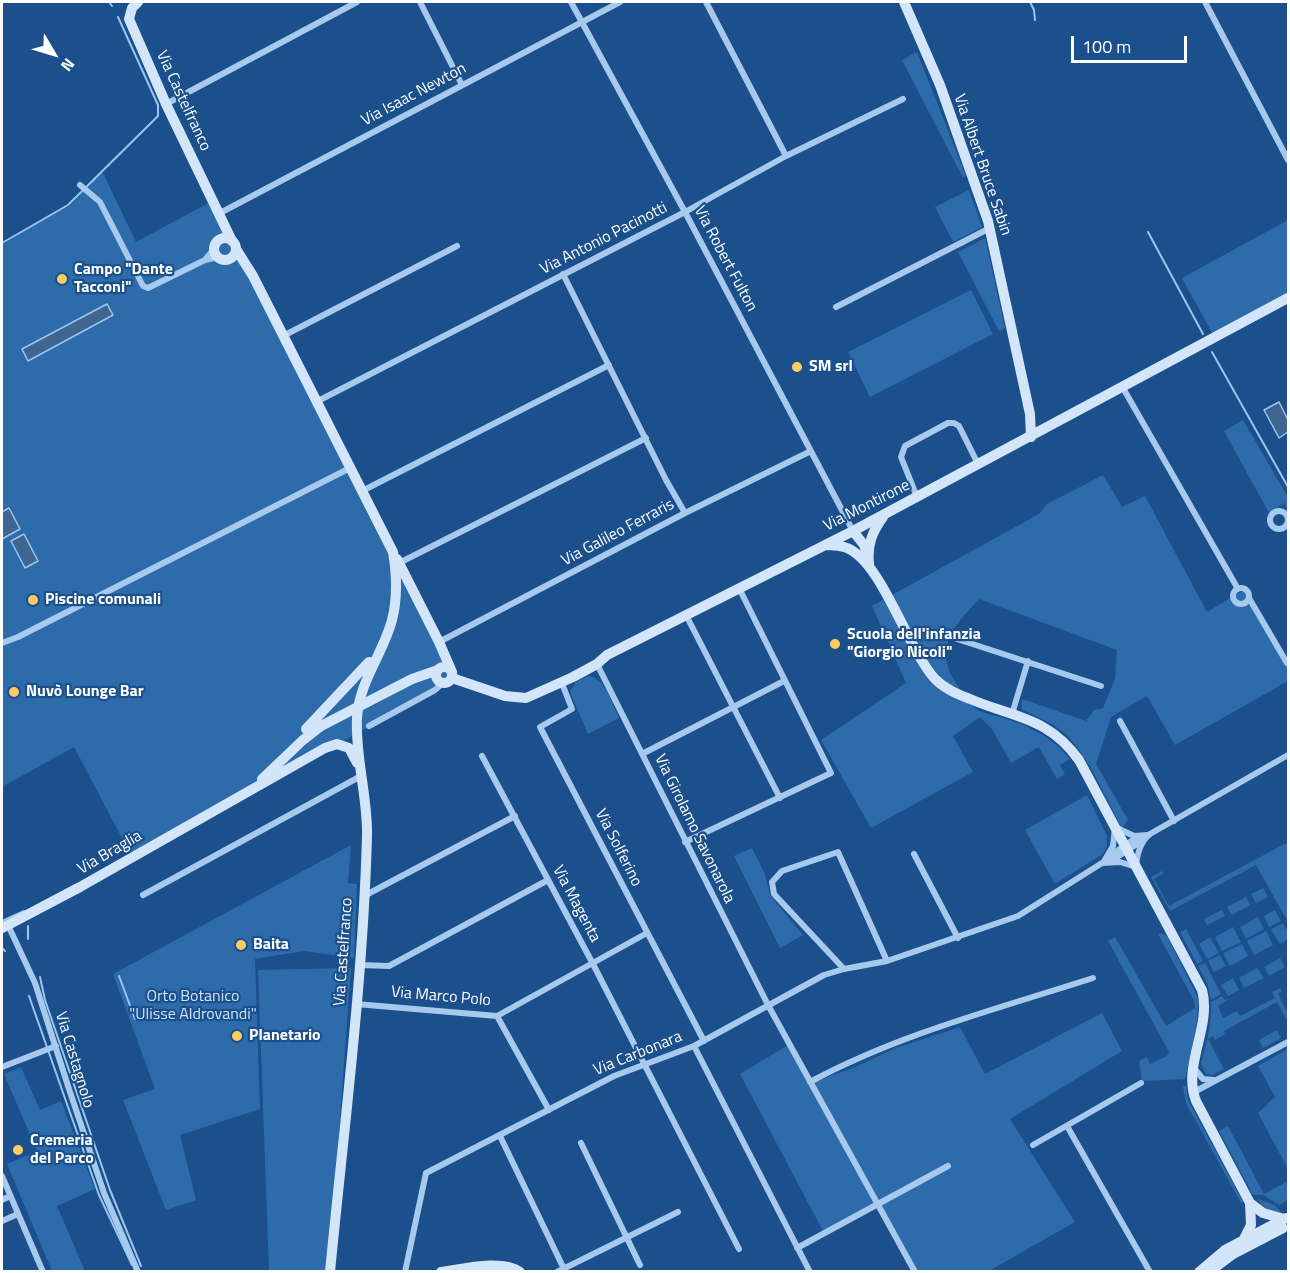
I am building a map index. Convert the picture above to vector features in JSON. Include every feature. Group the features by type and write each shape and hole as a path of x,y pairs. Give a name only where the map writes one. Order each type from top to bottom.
{"street":[{"name":"Via Castelfranco","path":"138,2 132,8 129,19 166,104 220,213 230,243 253,276 439,642 445,677"},
{"path":"166,104 357,2"},
{"path":"420,2 462,85"},
{"name":"Via Robert Fulton","path":"571,2 685,212 853,531"},
{"name":"Via Isaac Newton","path":"220,213 620,2"},
{"path":"706,2 786,156"},
{"name":"Via Albert Bruce Sabin","path":"904,2 940,85 990,228 1030,414 1031,437"},
{"path":"1205,2 1288,160"},
{"name":"Via Antonio Pacinotti","path":"316,402 685,212 786,156 903,99"},
{"path":"80,184 100,202 143,286 148,288 216,253"},
{"path":"836,307 990,228"},
{"path":"217,242 230,243 235,254 230,259 223,260 216,253 217,242"},
{"path":"283,337 457,246"},
{"name":"Via Castelfranco","path":"230,259 253,276"},
{"path":"563,274 666,480 685,513"},
{"name":"Via Montirone","path":"358,705 396,687 445,677 514,698 526,698 573,677 597,664 607,655 853,531 1288,298"},
{"path":"362,491 609,365"},
{"path":"1123,388 1238,589"},
{"path":"1030,414 1039,420 1045,429"},
{"path":"917,497 901,457 902,452 905,446 948,423 959,426 978,465"},
{"path":"399,563 646,438"},
{"name":"Via Galileo Ferraris","path":"439,642 685,513 811,451"},
{"path":"2,643 18,637 350,468"},
{"path":"866,560 873,532 886,513"},
{"path":"853,531 864,545 866,560 917,652 935,679 949,690 980,704 1046,728 1069,747 1078,760 1202,990 1204,1018 1194,1067 1194,1096 1253,1210 1267,1232"},
{"path":"824,545 849,548 866,560"},
{"name":"Via Castelfranco","path":"330,1272 360,965 367,835 360,774 358,705 392,621 397,586 393,552"},
{"path":"685,842 831,773 739,588"},
{"path":"1238,589 1246,590 1287,663"},
{"path":"1238,589 1233,595 1236,602 1244,603 1249,598"},
{"path":"686,615 780,798"},
{"path":"951,637 1101,686"},
{"name":"Via Castelfranco","path":"232,800 355,680 385,639"},
{"path":"1012,714 1028,661"},
{"name":"Via Girolamo Savonarola","path":"597,664 768,1005 915,1272"},
{"path":"369,726 435,690 445,677"},
{"name":"Via Solferino","path":"561,681 572,709 540,727 704,1041"},
{"path":"642,754 784,681"},
{"name":"Via Braglia","path":"232,800 260,780 311,732 358,705"},
{"path":"1120,721 1174,821 1288,755"},
{"name":"Via Braglia","path":"5,927 325,748 337,744 349,748 354,754 360,774"},
{"name":"Via Magenta","path":"482,756 739,1249"},
{"path":"143,895 360,774"},
{"path":"363,896 515,816"},
{"name":"Via Carbonara","path":"405,1272 426,1173 614,1076 694,1046 824,975 887,961 1018,916 1141,838 1174,821"},
{"path":"1114,828 1141,838 1136,867"},
{"path":"1114,828 1113,846 1107,861 1136,867"},
{"path":"844,969 774,894 772,882 782,872 838,852 887,961"},
{"path":"914,854 958,938"},
{"path":"360,965 388,966 548,880"},
{"name":"Via Castagnolo","path":"5,927 35,982 50,1048 69,1089 104,1193 138,1272"},
{"name":"Via Marco Polo","path":"356,1004 497,1016 647,933"},
{"path":"810,1082 848,1062 951,1021 1093,978"},
{"path":"497,1016 549,1110"},
{"path":"1194,1096 1288,1042"},
{"path":"694,1046 810,1272"},
{"path":"2,1067 50,1048"},
{"path":"1194,1067 1203,1079 1221,1079"},
{"path":"1033,1145 1141,1083"},
{"path":"1067,1126 1150,1272"},
{"path":"500,1136 560,1270 678,1212"},
{"path":"581,1143 640,1265"},
{"path":"798,1248 948,1166"},
{"path":"2,1176 43,1272"},
{"path":"2,1200 10,1196"},
{"path":"1253,1210 1287,1220"},
{"path":"1244,1239 1251,1225 1253,1210"},
{"path":"2,1221 18,1214"},
{"path":"1209,1272 1287,1220"},
{"path":"1199,1272 1219,1254 1244,1239 1267,1232"},
{"path":"441,1272 486,1269 503,1265 513,1267 520,1272"}],"green space":[{"path":"917,52 966,176 963,178 902,60"},
{"path":"102,171 136,242 214,200 459,676 133,859 74,747 2,787 2,245 36,223 70,206"},
{"path":"969,190 982,227 953,242 935,207"},
{"path":"1288,220 1288,298 1215,338 1182,278"},
{"path":"985,238 1005,328 999,331 958,252"},
{"path":"971,290 993,334 870,397 848,352"},
{"path":"1243,420 1288,497 1288,511 1284,503 1269,513 1224,431"},
{"path":"1103,475 1122,507 1145,496 1207,612 1244,590 1288,667 1288,681 1175,745 1147,696 1111,717 1096,764 1128,820 1122,828 1096,777 1072,740 1054,725 1022,710 1022,699 1086,721 1094,710 1103,708 1115,679 1117,650 979,599 961,619 949,639 946,650 950,673 968,701 977,710 1021,724 1039,733 1063,751 1070,759 1060,765 1065,774 1057,779 1039,747 1011,763 992,729 980,717 953,736 973,772 871,828 821,740 906,683 872,606 1039,514 1047,504"},
{"path":"588,676 599,681 603,686 619,718 588,734 570,692 576,682"},
{"path":"1087,795 1107,836 1107,846 1103,854 1055,884 1025,830"},
{"path":"1288,842 1288,922 1256,865 1170,911 1151,877 1162,871 1164,873 1154,879 1169,906"},
{"name":"Orto Botanico \"Ulisse Aldrovandi\"","path":"351,845 348,883 357,884 354,958 304,951 255,959 260,1109 180,1135 196,1200 166,1210 123,1100 155,1089 113,974"},
{"path":"752,848 765,874 770,895 803,935 780,948 734,856"},
{"path":"1263,888 1268,897 1256,903 1251,894"},
{"path":"1246,897 1250,905 1232,915 1227,907"},
{"path":"1222,910 1225,916 1207,925 1204,919"},
{"path":"1275,910 1281,921 1269,927 1264,916"},
{"path":"1258,917 1264,929 1246,939 1240,927"},
{"path":"1283,923 1288,939 1280,944 1271,929"},
{"path":"1233,927 1241,942 1222,951 1215,937"},
{"path":"1186,929 1203,961 1197,964 1180,932"},
{"path":"1266,931 1273,945 1254,955 1247,941"},
{"path":"1158,934 1167,936 1198,998 1197,1019 1185,1079 1142,1081 1139,1061 1147,1057 1150,1064 1167,1056 1169,1052 1108,941 1115,937 1166,1026 1195,1008 1194,1001"},
{"path":"1210,937 1219,953 1207,959 1199,944"},
{"path":"1242,944 1248,956 1230,966 1223,953"},
{"path":"1220,955 1226,966 1214,972 1208,961"},
{"path":"1280,958 1285,967 1269,976 1264,967"},
{"path":"1205,963 1221,994 1211,1000 1207,983 1198,966"},
{"path":"351,968 336,1172 326,1271 269,1271 258,970"},
{"path":"1257,968 1264,978 1244,988 1239,978"},
{"path":"1233,978 1239,990 1228,996 1221,985"},
{"path":"1280,988 1282,991 1278,994 1288,1014 1288,1022 1277,1002 1224,1031 1225,1034 1215,1040 1213,1036 1208,1039 1224,1069 1212,1075 1206,1074 1201,1063 1209,1033 1211,1002 1222,996 1225,1000 1229,999 1218,1006 1223,1018 1237,1011 1240,1016 1275,998 1272,992"},
{"path":"1102,1013 1122,1051 1010,1119 1075,1222 989,1271 913,1271 876,1204 824,1233 740,1074 790,1044 811,1083 853,1068 896,1048 960,1027 985,1074"},
{"path":"1277,1030 1281,1038 1263,1048 1259,1040"},
{"path":"1288,1049 1288,1169 1258,1113 1275,1097 1258,1066"},
{"path":"21,1067 40,1110 61,1101 95,1189 57,1206 85,1271 52,1271 7,1164 37,1151 4,1074"},
{"path":"1183,1086 1186,1086 1188,1100 1243,1202 1241,1203 1186,1103"},
{"path":"1228,1126 1264,1194 1288,1181 1288,1200 1279,1205 1264,1195 1253,1195 1219,1131"},
{"path":"1258,1199 1275,1205 1283,1214 1265,1208"}],"shaded area":[{"path":"107,304 113,315 28,361 22,349"},
{"path":"1279,402 1288,420 1288,432 1279,438 1264,410"},
{"path":"9,508 20,529 2,539 2,512"},
{"path":"24,534 38,561 25,568 11,541"}],"waterway":[{"path":"109,2 112,6"},
{"path":"1030,2 1035,20"},
{"path":"2,243 68,205 158,116 158,105 118,17"},
{"path":"1148,232 1203,334"},
{"path":"1212,352 1288,487"},
{"path":"2,921 24,911"},
{"path":"28,926 28,939"},
{"path":"2,948 5,951"},
{"path":"119,976 135,1019"},
{"path":"40,977 45,1000 110,1190 141,1266"},
{"path":"29,996 99,1195 132,1265"}],"place":[{"name":"Campo \"Dante Tacconi\"","path":"62,279"},
{"name":"SM srl","path":"797,367"},
{"name":"Piscine comunali","path":"33,600"},
{"name":"Scuola dell'infanzia \"Giorgio Nicoli\"","path":"835,644"},
{"name":"Nuvò Lounge Bar","path":"14,692"},
{"name":"Baita","path":"241,945"},
{"name":"Planetario","path":"237,1036"},
{"name":"Cremeria del Parco","path":"18,1150"}]}
